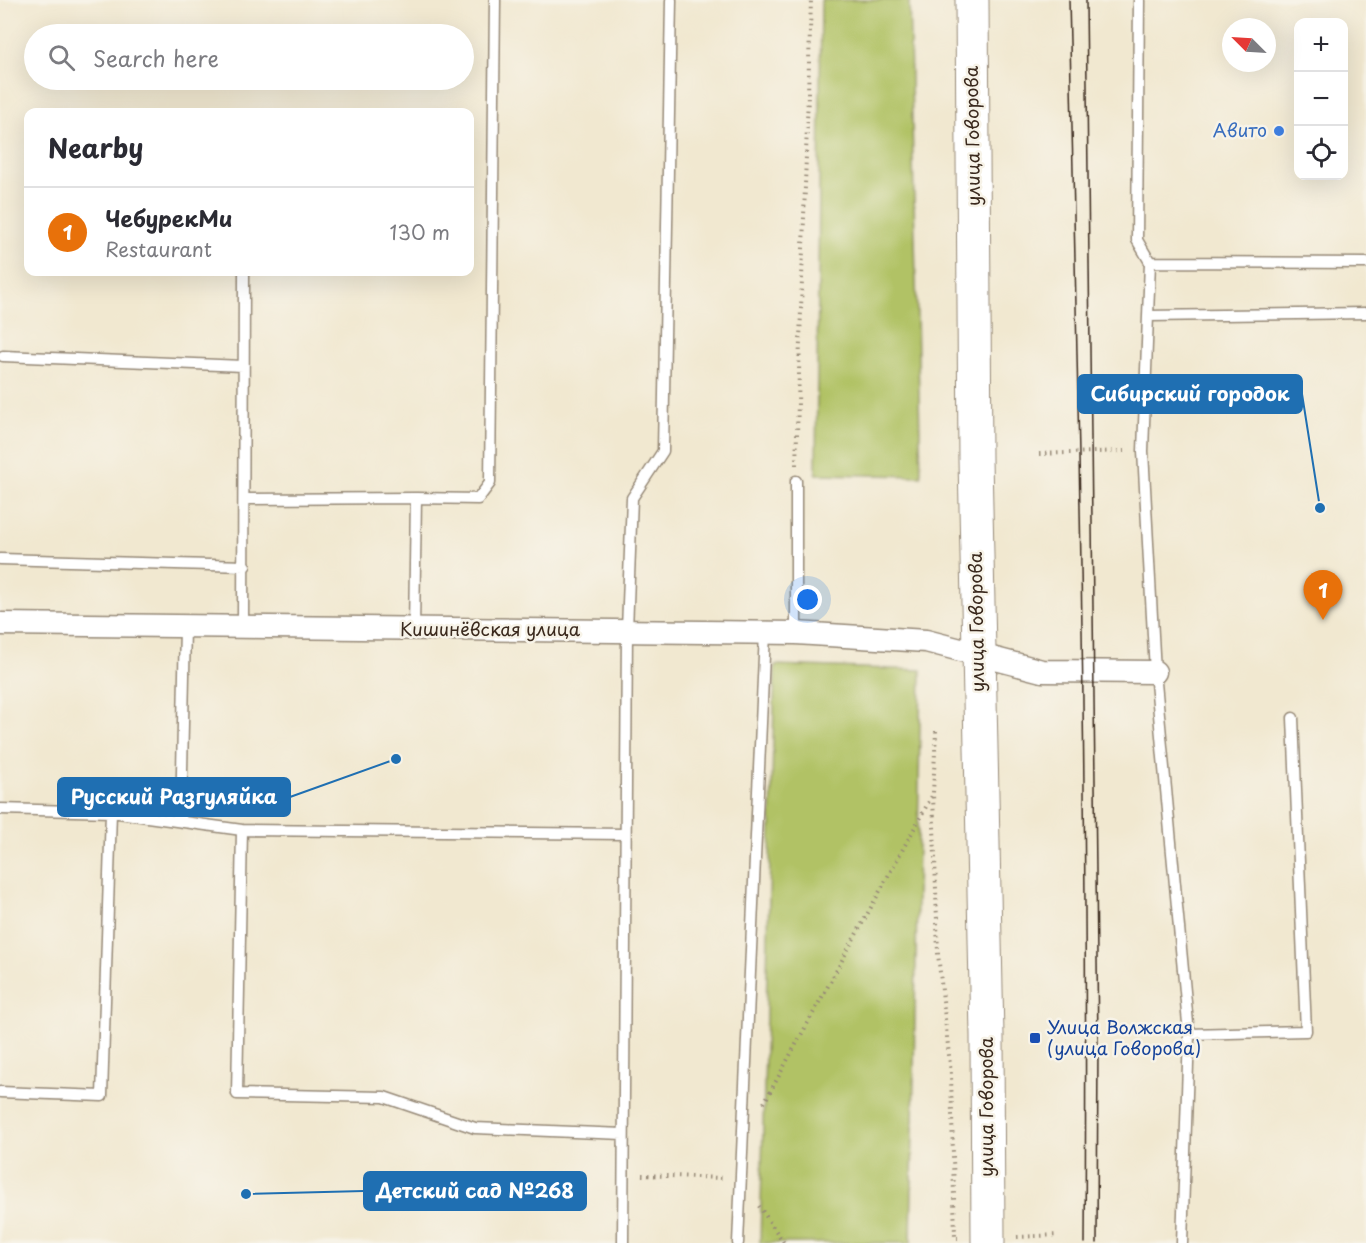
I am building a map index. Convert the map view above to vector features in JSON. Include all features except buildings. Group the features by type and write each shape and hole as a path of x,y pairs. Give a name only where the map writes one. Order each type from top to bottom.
{"main road":[{"name":"улица Говорова","path":"972,0 978,655 987,1036 988,1243"}],"street":[{"name":"Кишинёвская улица","path":"0,624 796,633 926,641 1042,671 1155,672"}],"lane":[{"path":"244,499 478,499 490,483 495,0"},
{"path":"623,1243 627,630 632,498 663,451 671,0"},
{"path":"1139,0 1137,240 1150,262 1143,451 1155,672 1189,1034 1182,1243"},
{"path":"1150,262 1366,263"},
{"path":"243,628 245,566 244,276"},
{"path":"1148,316 1366,313"},
{"path":"3,356 243,366"},
{"path":"796,481 796,633"},
{"path":"414,630 416,498"},
{"path":"0,559 245,566"},
{"path":"181,819 185,627"},
{"path":"738,1243 765,633"},
{"path":"1189,1034 1306,1031 1293,718"},
{"path":"0,809 111,812 181,819 242,830 625,834"},
{"path":"0,1092 102,1096 111,812"},
{"path":"242,830 237,1094 384,1097 475,1128 623,1134"}],"path":[{"path":"796,481 811,0"},
{"path":"1039,454 1143,451"},
{"path":"936,731 933,793 938,954 951,1074 955,1238"},
{"path":"759,1112 933,793"},
{"path":"624,1175 740,1179 784,1243"}],"green space":[{"path":"821,0 909,0 921,476 816,474"},
{"path":"775,665 921,670 911,1243 760,1243"}],"tram line":[{"path":"1069,0 1084,777 1085,1243"},
{"path":"1086,0 1098,1044 1097,1243"}],"place":[{"name":"Авито","path":"1279,131"},
{"name":"Сибирский городок","path":"1320,508"},
{"name":"ЧебурекМи","path":"1323,620"},
{"name":"Русский Разгуляйка","path":"396,759"},
{"name":"Улица Волжская (улица Говорова)","path":"1035,1038"},
{"name":"Детский сад №268","path":"246,1194"}]}
